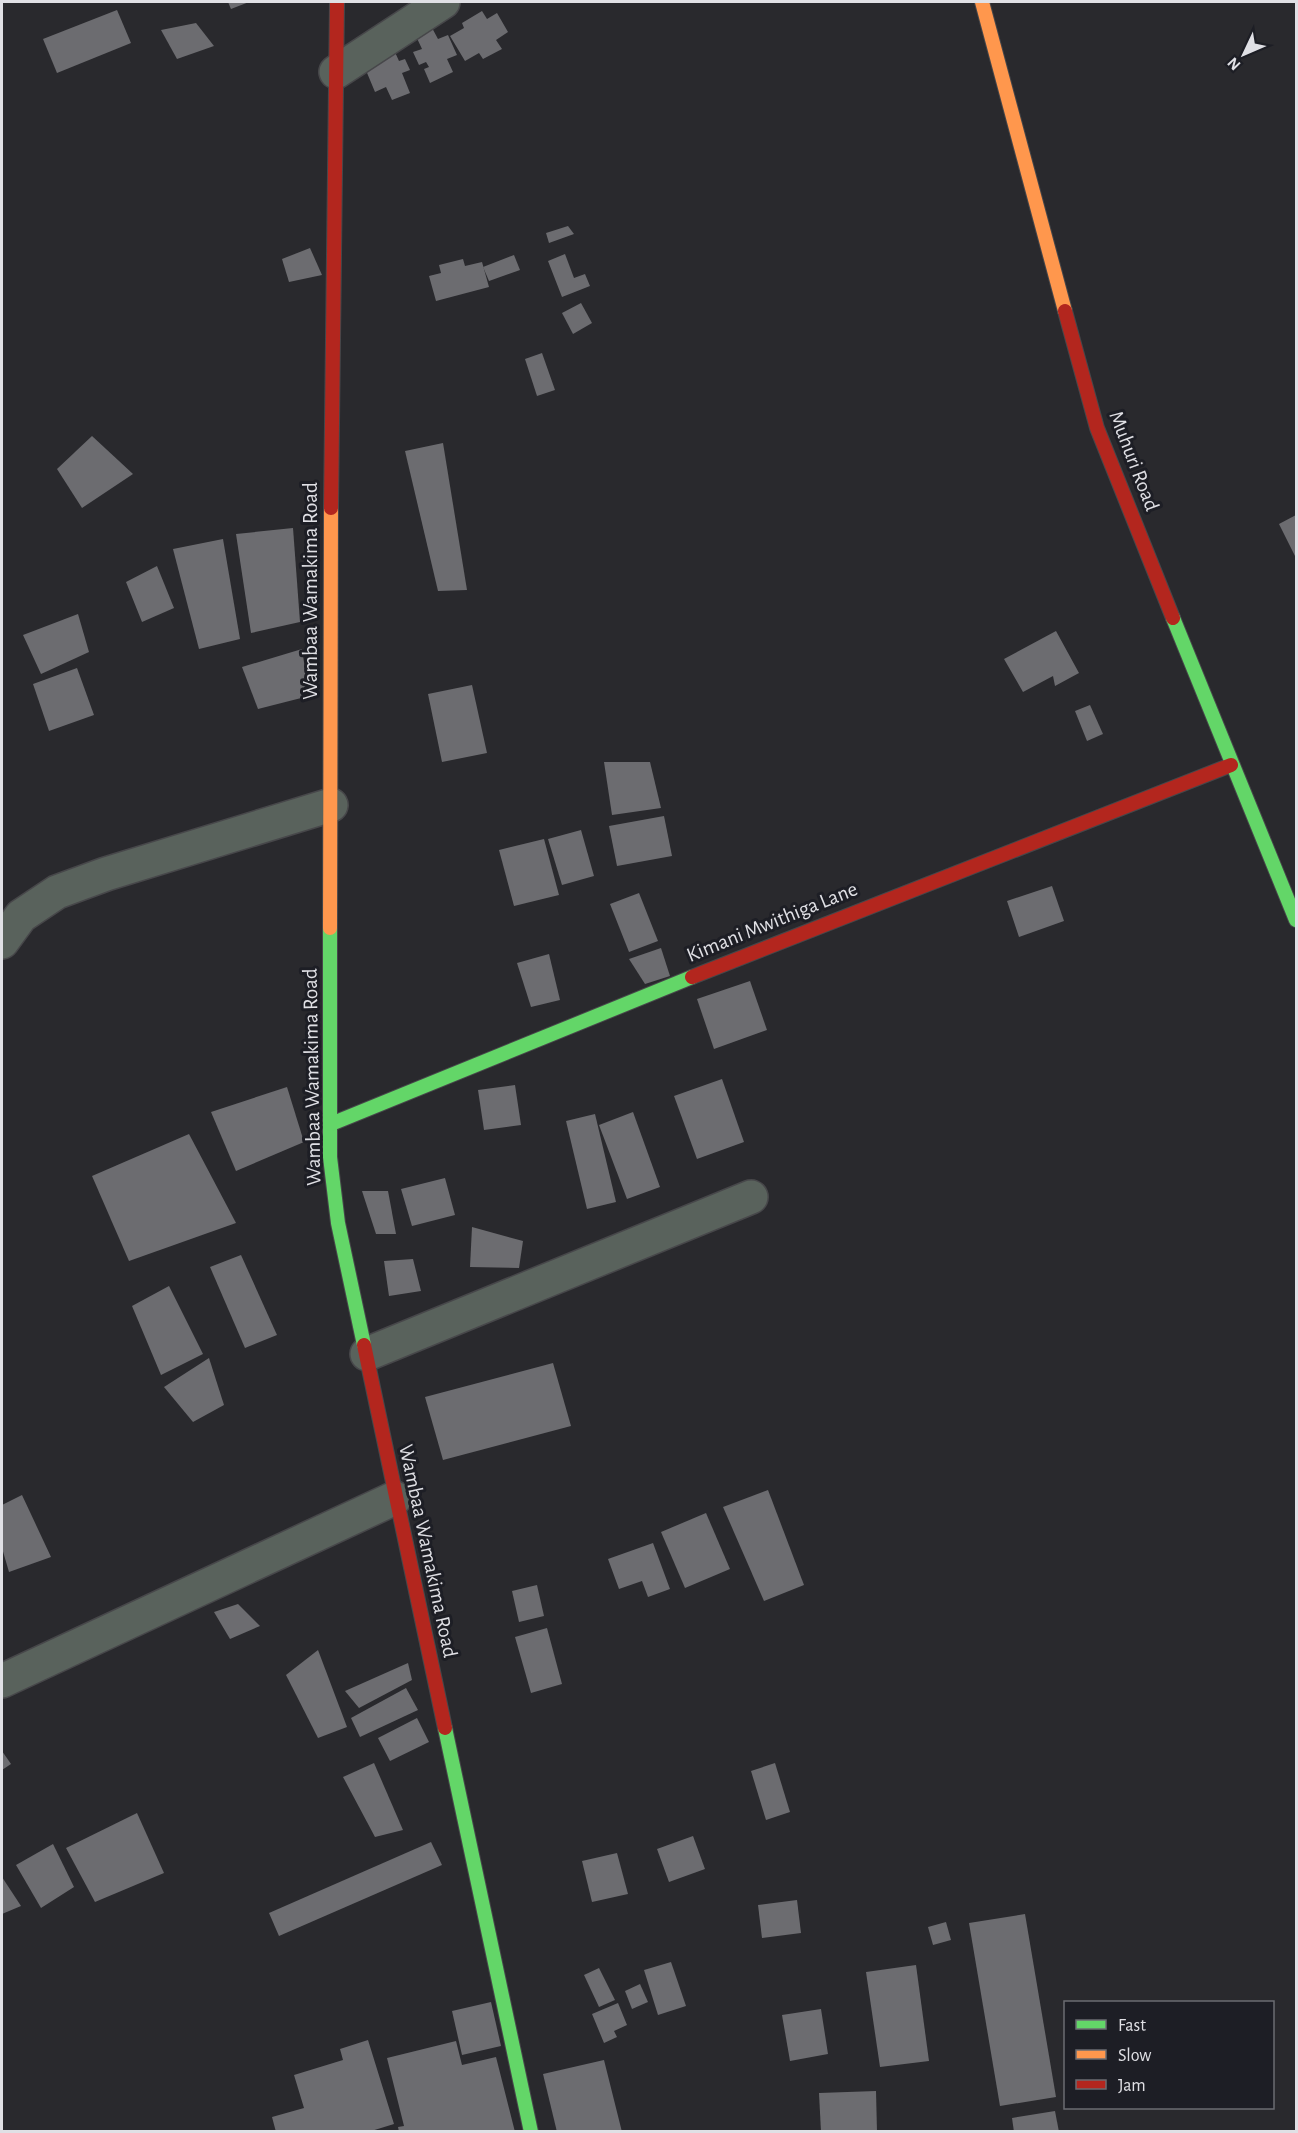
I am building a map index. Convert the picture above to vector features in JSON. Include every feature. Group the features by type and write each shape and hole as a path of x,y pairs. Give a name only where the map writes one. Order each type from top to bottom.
{"street":[{"name":"Wambaa Wamakima Road","path":"337,2 331,438 330,1157 338,1223 531,2132"},
{"path":"336,72 443,2"},
{"name":"Muhuri Road","path":"982,2 1097,428 1231,765 1296,920"},
{"name":"Kimani Mwithiga Lane","path":"331,1124 740,957 1231,765"},
{"path":"2,942 21,916 57,892 106,874 331,805"},
{"path":"367,1354 751,1197"},
{"path":"2,1682 395,1498"},
{"path":"2,1662 241,1551"}],"building":[{"path":"228,2 249,2 231,9"},
{"path":"117,10 131,43 57,73 43,39"},
{"path":"482,11 487,19 497,13 508,32 496,40 502,49 483,59 479,53 465,61 450,36 464,28 462,23"},
{"path":"196,23 214,46 177,59 161,30"},
{"path":"431,26 438,39 448,35 457,55 447,59 453,72 430,83 424,69 429,67 426,62 419,65 413,52 422,49 415,34"},
{"path":"394,50 399,61 405,59 410,70 402,73 410,93 392,100 386,87 375,92 365,68"},
{"path":"568,226 574,234 549,243 546,233"},
{"path":"310,248 322,275 289,282 282,259"},
{"path":"565,254 574,278 585,274 590,286 562,297 548,261"},
{"path":"514,255 520,270 489,281 483,267"},
{"path":"463,259 465,266 482,262 489,287 436,301 429,276 441,273 439,265"},
{"path":"581,303 592,323 573,334 562,313"},
{"path":"542,353 555,390 537,396 525,359"},
{"path":"92,436 133,474 82,508 57,469"},
{"path":"443,443 467,590 438,591 405,451"},
{"path":"1296,515 1296,558 1279,524"},
{"path":"293,528 300,622 251,633 236,534"},
{"path":"223,539 240,639 199,649 173,549"},
{"path":"157,566 174,608 142,622 126,582"},
{"path":"78,614 89,652 41,674 23,635"},
{"path":"1056,631 1079,673 1055,686 1053,676 1023,692 1004,659"},
{"path":"302,649 309,696 258,709 242,667"},
{"path":"77,668 94,715 49,731 33,684"},
{"path":"472,685 487,753 442,762 428,694"},
{"path":"1090,705 1103,734 1087,741 1075,711"},
{"path":"604,762 650,762 661,808 612,815"},
{"path":"664,816 672,856 617,866 609,826"},
{"path":"581,830 594,876 562,885 548,839"},
{"path":"544,839 559,895 514,906 499,850"},
{"path":"1052,886 1064,921 1019,937 1007,901"},
{"path":"639,893 658,941 629,952 610,904"},
{"path":"661,948 670,976 645,984 629,959"},
{"path":"549,954 560,1000 531,1007 517,963"},
{"path":"750,981 767,1030 714,1049 697,999"},
{"path":"722,1079 744,1142 697,1159 674,1096"},
{"path":"515,1085 521,1125 484,1130 478,1090"},
{"path":"287,1087 304,1142 236,1171 211,1112"},
{"path":"633,1112 660,1187 627,1199 599,1125"},
{"path":"595,1114 616,1202 587,1209 566,1121"},
{"path":"189,1134 236,1223 129,1261 92,1176"},
{"path":"445,1178 455,1215 412,1226 401,1189"},
{"path":"362,1191 388,1191 396,1234 376,1234"},
{"path":"472,1227 523,1241 519,1268 470,1267"},
{"path":"241,1255 277,1335 245,1348 210,1267"},
{"path":"413,1259 421,1291 389,1296 384,1261"},
{"path":"169,1286 203,1354 161,1375 132,1306"},
{"path":"209,1358 224,1405 193,1422 164,1387"},
{"path":"553,1363 571,1426 443,1460 425,1397"},
{"path":"768,1490 804,1585 764,1601 723,1507"},
{"path":"22,1495 51,1557 9,1572 2,1548 2,1505"},
{"path":"706,1513 730,1569 685,1588 661,1532"},
{"path":"653,1543 670,1589 648,1597 642,1581 619,1589 608,1559"},
{"path":"537,1585 544,1616 519,1622 512,1591"},
{"path":"238,1604 260,1626 230,1639 214,1612"},
{"path":"547,1628 562,1684 531,1693 515,1637"},
{"path":"318,1650 347,1727 318,1738 286,1675"},
{"path":"408,1663 412,1680 359,1708 345,1691"},
{"path":"406,1688 418,1710 360,1737 351,1718"},
{"path":"417,1718 429,1742 390,1761 378,1738"},
{"path":"2,1751 11,1764 2,1770"},
{"path":"374,1763 403,1830 375,1837 343,1777"},
{"path":"775,1763 790,1812 766,1820 751,1771"},
{"path":"137,1813 164,1873 95,1902 66,1848"},
{"path":"693,1836 705,1869 669,1882 657,1849"},
{"path":"431,1842 442,1865 279,1936 269,1913"},
{"path":"53,1844 74,1887 41,1908 16,1865"},
{"path":"617,1853 628,1894 592,1902 582,1861"},
{"path":"2,1877 21,1906 2,1914"},
{"path":"797,1900 801,1933 762,1938 758,1905"},
{"path":"1025,1914 1056,2097 1000,2106 969,1923"},
{"path":"946,1922 951,1940 933,1945 928,1927"},
{"path":"671,1962 686,2006 658,2015 644,1970"},
{"path":"916,1965 929,2061 880,2067 866,1972"},
{"path":"599,1968 615,2000 599,2007 584,1975"},
{"path":"640,1984 648,2002 632,2009 625,1991"},
{"path":"491,2002 501,2046 462,2055 452,2011"},
{"path":"618,2003 627,2025 614,2031 617,2037 604,2043 592,2014"},
{"path":"821,2009 828,2054 790,2061 782,2015"},
{"path":"368,2040 394,2124 368,2132 276,2132 272,2117 304,2108 294,2075 343,2060 340,2049"},
{"path":"456,2041 462,2065 496,2057 515,2132 399,2132 398,2127 404,2126 387,2058"},
{"path":"604,2060 622,2132 557,2132 543,2074"},
{"path":"876,2091 877,2132 821,2132 819,2093"},
{"path":"1055,2111 1059,2132 1014,2132 1012,2118"}],"traffic: fast":[{"path":"1173,618 1296,920"},
{"path":"330,928 330,1157 338,1223 364,1345"},
{"path":"331,1124 692,977"},
{"path":"445,1728 531,2132"}],"traffic: slow":[{"path":"982,2 1065,311"},
{"path":"330,928 331,508"}],"traffic: jam":[{"path":"331,508 337,2"},
{"path":"1065,311 1097,428 1173,618"},
{"path":"692,977 1231,765"},
{"path":"364,1345 445,1728"}]}
